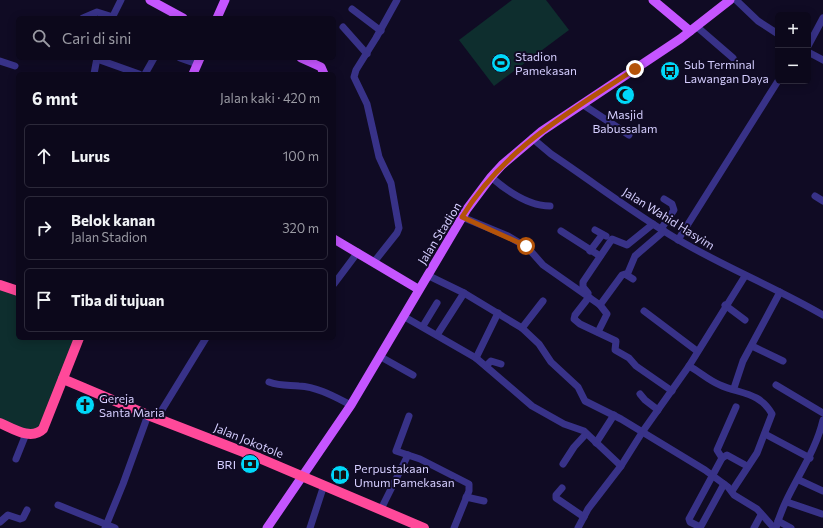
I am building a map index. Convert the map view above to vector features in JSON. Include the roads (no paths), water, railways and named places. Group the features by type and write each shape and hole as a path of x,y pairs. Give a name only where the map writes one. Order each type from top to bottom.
{"highway":[{"path":"0,285 16,290"},
{"path":"0,423 26,434 36,434 43,429 78,340"},
{"name":"Jalan Jokotole","path":"63,379 312,480 424,528"}],"main road":[{"path":"150,0 179,16"},
{"path":"220,16 225,0"},
{"path":"653,0 693,29"},
{"name":"Jalan Stadion","path":"267,528 312,480 351,405 381,357 418,290 462,217 491,177 532,138 693,29 730,0"},
{"path":"305,60 321,67 323,72"},
{"path":"194,72 198,61"},
{"path":"336,240 358,252 418,290"}],"street":[{"path":"113,16 121,0"},
{"path":"378,265 399,228 391,183 379,156 367,104 354,77 356,70 381,31 397,0"},
{"path":"736,0 758,21 775,32"},
{"path":"352,9 381,31"},
{"path":"88,16 97,12 110,16"},
{"path":"811,40 823,18"},
{"path":"343,27 367,54"},
{"path":"693,29 733,58"},
{"path":"811,54 823,60"},
{"path":"94,72 97,60"},
{"path":"100,60 134,72"},
{"path":"146,72 153,60"},
{"path":"0,61 12,65"},
{"path":"678,240 776,84"},
{"path":"582,104 629,135"},
{"name":"Jalan Wahid Hasyim","path":"532,138 550,154 678,240 823,315"},
{"path":"491,177 508,190 532,204 550,206"},
{"path":"815,196 823,201"},
{"path":"599,303 622,275 630,277 635,256 662,230 674,210 672,204 664,199"},
{"path":"462,217 526,246 543,265 599,303"},
{"path":"595,230 602,235 627,245 653,224"},
{"path":"561,231 600,256"},
{"path":"590,250 602,235"},
{"path":"598,332 608,314 589,294 583,284 612,239"},
{"path":"336,281 358,252"},
{"path":"427,275 464,293 522,328 539,344 551,362 578,387 585,401 643,431 713,476 738,497 757,509 761,515 776,526 791,528"},
{"path":"578,528 584,517 621,466 643,431 689,366 725,305 745,276"},
{"path":"734,388 743,361 780,292"},
{"path":"437,335 464,293"},
{"path":"589,297 574,315 574,318 580,324 616,341 615,350 629,358 636,366 672,391"},
{"path":"522,328 543,301"},
{"path":"423,326 438,303"},
{"path":"725,305 745,320"},
{"path":"644,311 697,351"},
{"path":"476,358 498,313"},
{"path":"403,316 423,326 476,358 532,406 564,424 576,428 586,434 621,466"},
{"path":"106,527 152,416 205,340"},
{"path":"752,346 783,361"},
{"path":"381,357 413,375"},
{"path":"486,366 491,361 501,364"},
{"path":"689,366 702,373 707,379 722,386 734,388 762,400 772,414 757,453 747,466 732,491"},
{"path":"268,382 283,386 298,386 314,389 334,396 351,405"},
{"path":"776,385 823,413"},
{"path":"640,394 658,410"},
{"path":"722,458 717,450 736,407"},
{"path":"596,443 614,415"},
{"path":"409,416 395,450 433,465 469,484 466,497 454,528"},
{"path":"776,526 810,458 820,445 823,420"},
{"path":"16,459 26,434"},
{"path":"563,464 574,447 586,434"},
{"path":"765,434 810,458"},
{"path":"381,509 408,455"},
{"path":"724,484 700,528 689,521 722,458 727,455 747,466"},
{"path":"310,528 312,480"},
{"path":"799,480 823,491"},
{"path":"562,488 556,495 556,498 584,517"},
{"path":"466,497 484,502"},
{"path":"787,502 822,514"},
{"path":"58,505 106,527 115,528"},
{"path":"0,522 8,515 21,519 27,510"},
{"path":"754,528 761,515"}],"place":[{"name":"Stadion Pamekasan","path":"501,63"},
{"name":"Sub Terminal Lawangan Daya","path":"670,71"},
{"name":"Masjid Babussalam","path":"625,95"},
{"name":"Gereja Santa Maria","path":"85,405"},
{"name":"BRI","path":"250,464"},
{"name":"Perpustakaan Umum Pamekasan","path":"340,475"}]}
